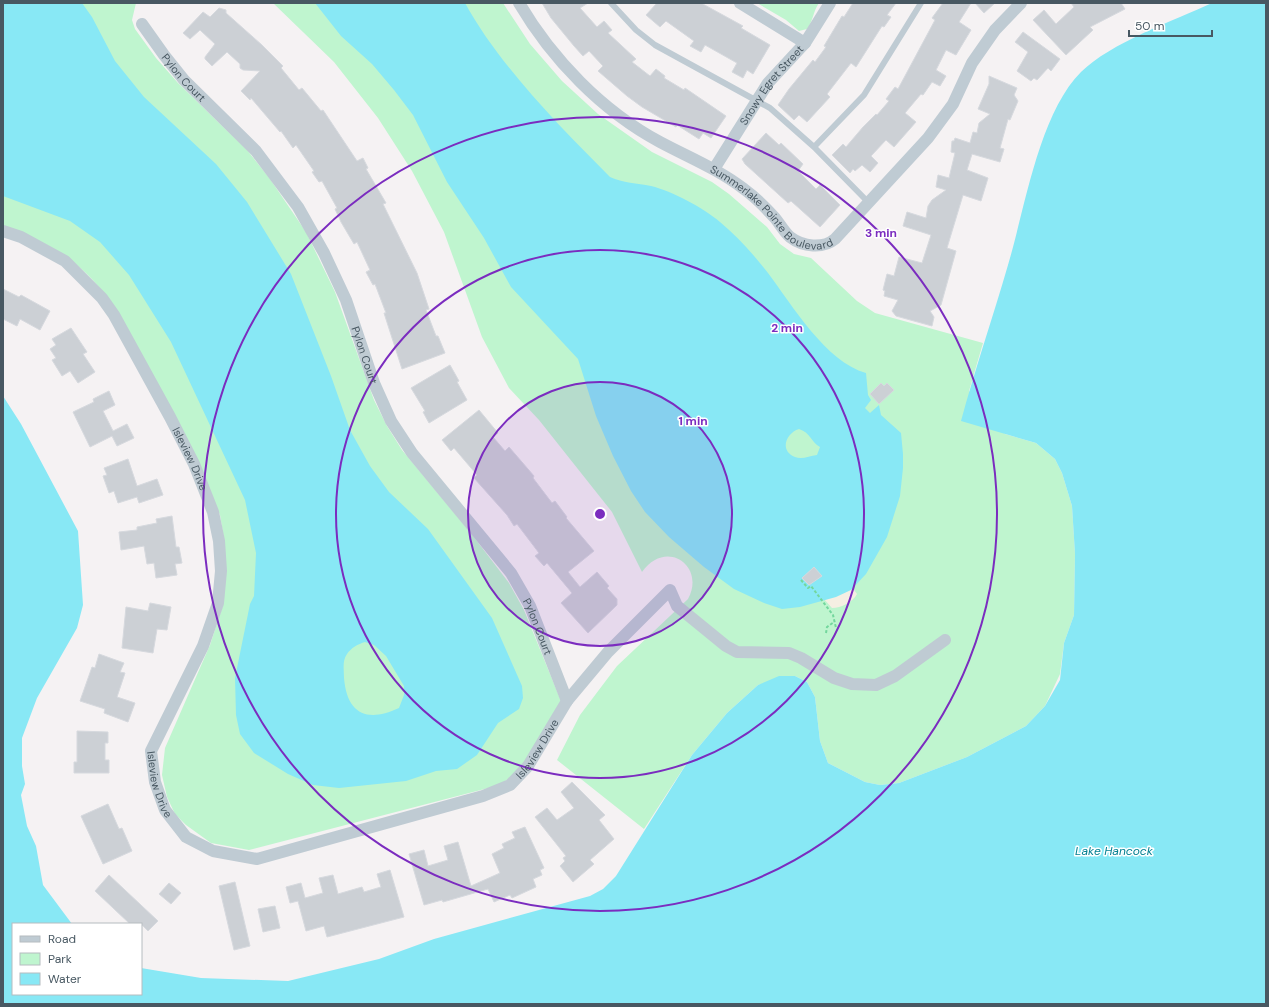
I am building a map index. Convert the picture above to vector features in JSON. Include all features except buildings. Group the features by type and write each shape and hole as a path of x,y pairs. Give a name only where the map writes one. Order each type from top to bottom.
{"street":[{"name":"Summerlake Pointe Boulevard","path":"519,3 535,31 565,66 614,112 658,141 714,168 746,189 770,213 790,237 801,244 816,246 828,244 928,138 953,104 972,63 987,41 995,30 1021,3"},
{"path":"740,3 805,43"},
{"name":"Snowy Egret Street","path":"714,168 768,83 805,43 830,3"},
{"name":"Pylon Court","path":"142,24 184,80 256,151 298,207 324,253 346,300 374,383 391,420 412,453 511,574 530,606 567,701"},
{"name":"Isleview Drive","path":"3,231 21,237 65,261 102,298 114,315 170,417 194,464 213,512 219,541 221,571 218,603 203,646 151,751 155,782 166,810 187,837 212,851 257,859 483,796 510,785 528,766 567,701 608,652 670,590 677,606 726,646 736,652 789,653 801,658 834,678 852,684 876,685 894,676 945,640"}],"lane":[{"path":"611,3 636,30 655,44 770,108 814,147 869,202"},
{"path":"814,147 864,95 921,3"}],"path":[{"path":"801,580 808,588 810,586 833,614 836,628"},
{"path":"826,633 827,627 834,622"}],"green space":[{"path":"3,3 136,3 132,20 135,29 156,58 178,83 247,150 270,179 306,232 335,292 374,400 387,426 402,450 470,532 509,583 524,610 561,701 523,767 500,785 249,850 211,843 186,825 175,814 167,797 162,775 165,748 210,645 223,605 224,539 220,515 210,491 110,301 87,274 63,254 50,246 20,232 3,226"},
{"path":"273,3 503,3 530,44 562,81 598,114 652,152 712,182 729,194 767,227 780,244 794,254 811,258 857,301 875,313 983,343 969,391 1005,434 1036,443 1055,459 1062,473 1072,506 1075,554 1074,615 1064,643 1060,674 1045,706 1026,726 967,757 899,783 880,785 865,782 828,763 820,741 815,697 807,682 795,676 758,685 727,713 692,755 644,829 557,760 580,715 617,666 688,599 692,587 692,576 688,567 681,560 672,557 662,557 652,562 642,572 612,512 539,420 509,388 482,337 444,232 412,171 378,118 334,62"},
{"path":"757,3 819,3 807,29 799,31 786,20"}],"sand":[{"path":"852,587 857,594 853,600 843,606 832,608 823,598"}],"water":[{"path":"3,3 82,3 92,17 115,61 144,97 216,164 247,202 291,274 331,376 350,430 370,466 389,492 428,529 492,618 522,686 523,698 519,709 498,723 477,755 457,769 436,771 406,781 339,788 313,785 288,774 254,753 240,734 236,715 235,678 250,604 254,596 256,553 245,500 171,342 129,275 100,242 70,221 3,196","holes":["365,642 374,645 386,656 404,686 404,695 399,708 377,715 368,715 354,707 349,700 344,678 344,663 345,657 357,645"]},
{"path":"315,3 465,3 495,49 513,72 551,116 610,177 625,182 659,188 705,211 720,222 746,246 768,273 799,316 824,345 851,367 866,373 868,395 871,400 865,408 870,413 879,405 881,415 901,433 903,468 900,496 887,537 866,574 851,590 836,597 800,607 782,609 764,603 734,589 704,567 669,537 645,512 631,491 613,456 596,416 578,359 511,287 484,238 447,182 413,115 372,64 341,36","holes":["799,429 820,447 817,455 798,458 787,451 786,442 791,434"]},
{"name":"Lake Hancock","path":"1212,3 1266,3 1266,1004 3,1004 3,396 21,424 78,531 83,605 77,628 37,698 22,738 22,766 25,784 21,795 27,826 36,846 43,885 71,923 12,923 12,995 142,995 142,968 201,978 288,981 379,959 434,939 590,896 603,889 616,876 692,755 727,713 758,685 779,676 795,676 807,682 815,697 820,741 828,763 865,782 880,785 899,783 967,757 1026,726 1045,706 1060,680 1064,643 1074,615 1075,554 1072,506 1062,473 1055,459 1036,443 961,421 1008,265 1035,163 1054,112 1067,90 1081,72 1093,61 1108,51 1144,33"}]}
